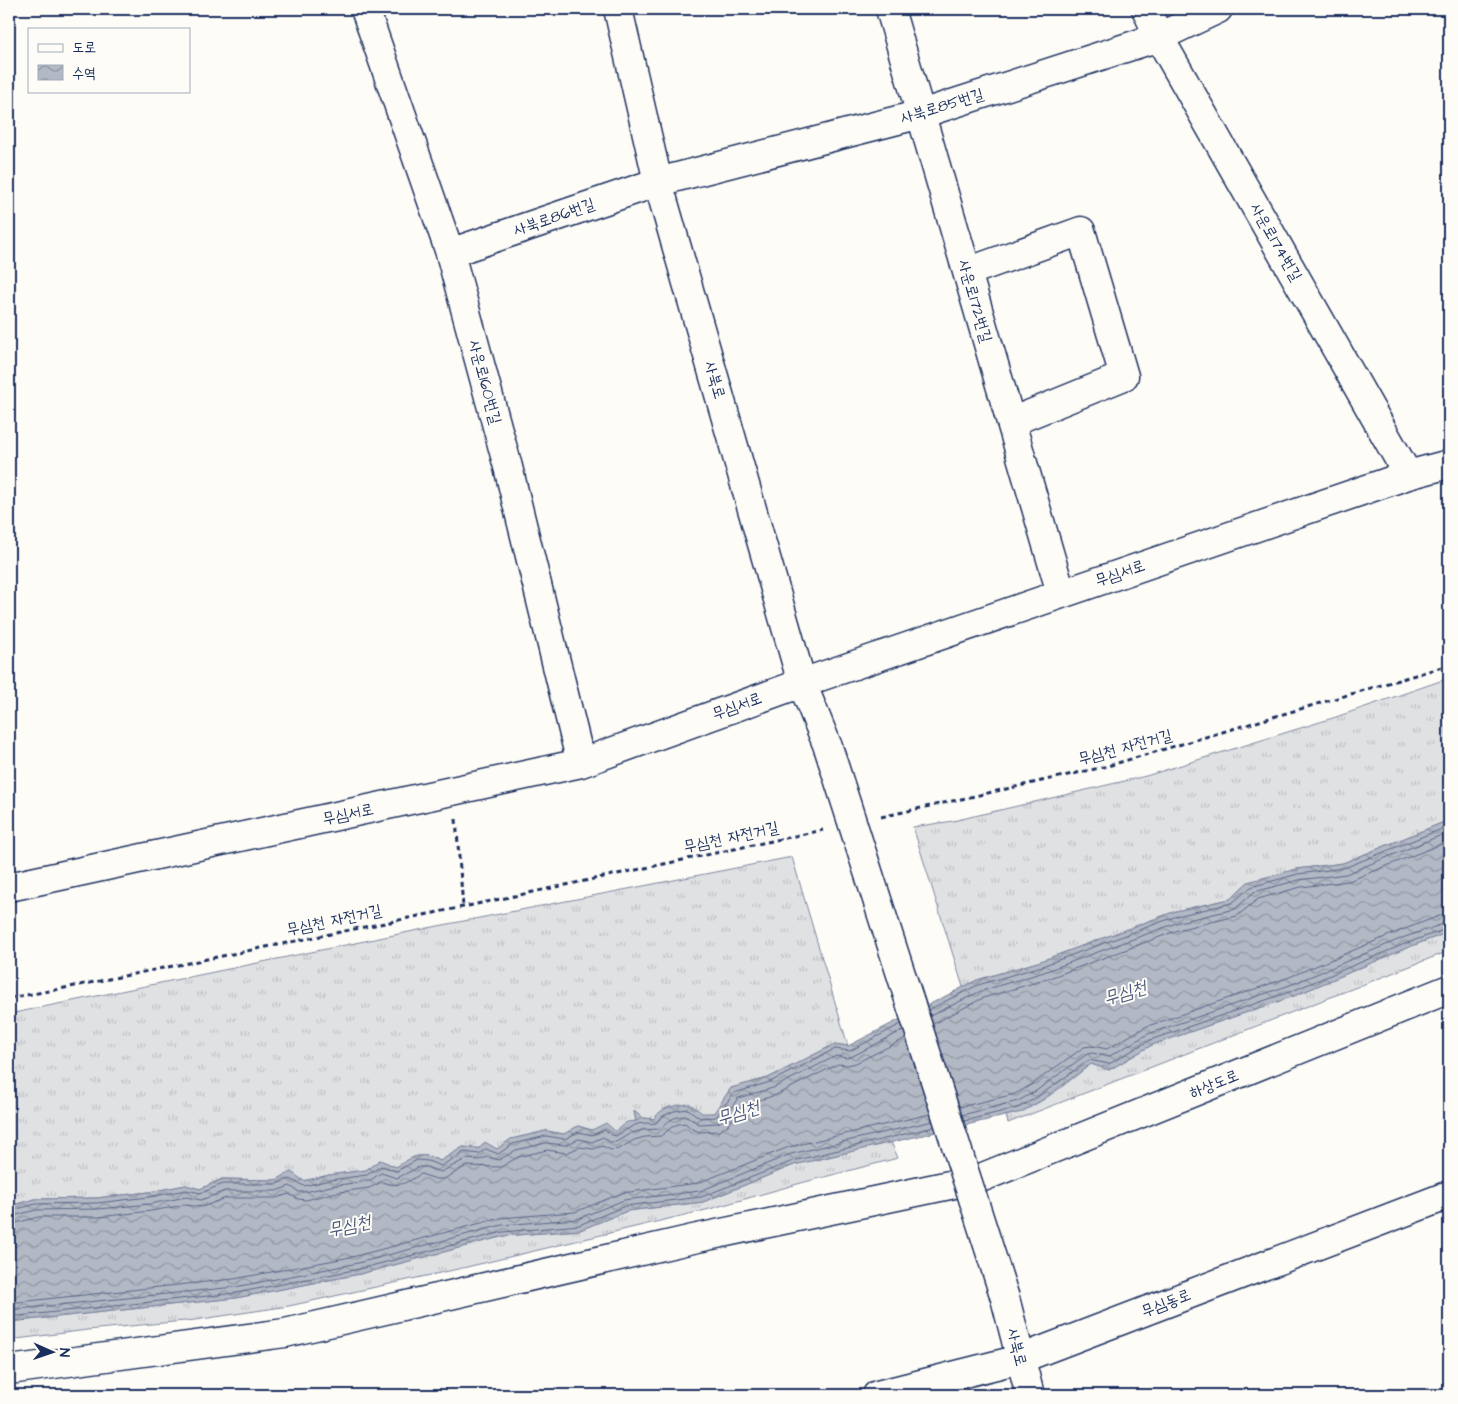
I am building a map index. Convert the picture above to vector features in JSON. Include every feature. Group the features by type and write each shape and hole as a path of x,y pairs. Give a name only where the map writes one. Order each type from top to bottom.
{"street":[{"name":"사운로160번길","path":"365,9 450,253 508,467 581,763"},
{"name":"사북로","path":"618,9 658,182 802,682 828,747 1005,1298 1030,1395"},
{"name":"사운로172번길","path":"890,9 1061,594"},
{"name":"사운로174번길","path":"1146,9 1159,37 1408,475"},
{"name":"사북로85번길","path":"658,182 921,114 1159,37 1218,9"},
{"name":"사북로86번길","path":"450,253 658,182"},
{"path":"967,272 1081,231 1119,358 1124,376 1011,422"},
{"name":"무심서로","path":"9,887 581,763 802,682 1408,475 1449,464"},
{"name":"하상도로","path":"9,1370 285,1332 684,1241 978,1179 1449,989"},
{"name":"무심동로","path":"878,1395 1020,1359 1449,1195"}],"path":[{"name":"무심천 자전거길","path":"874,818 1104,767 1449,665"},
{"path":"454,791 463,907"},
{"name":"무심천 자전거길","path":"9,998 463,907 826,829"}],"green space":[{"path":"1449,678 1449,820 1343,863 1297,869 1248,882 1230,899 1176,911 1041,961 977,980 963,987 913,827 953,821 1146,776 1336,717"},
{"path":"792,857 848,1046 835,1044 768,1078 731,1088 714,1113 654,1119 643,1118 634,1112 636,1121 628,1123 614,1132 601,1132 578,1126 564,1134 546,1131 511,1139 497,1149 463,1147 440,1161 427,1156 417,1156 396,1167 380,1160 366,1170 303,1181 291,1172 276,1180 222,1179 200,1189 186,1185 149,1192 96,1198 35,1199 9,1206 9,1014 433,927"},
{"path":"1449,932 1449,951 1008,1123 1006,1116 1041,1101 1091,1064 1109,1070 1152,1045 1294,996"},
{"path":"891,1142 898,1158 706,1210 467,1267 289,1306 195,1320 87,1330 9,1340 9,1322 236,1298 360,1274 504,1236 580,1230 627,1211 703,1202 794,1165"}],"water":[{"name":"무심천","path":"1449,820 1449,932 1294,996 1152,1045 1109,1070 1091,1064 1042,1100 1022,1112 794,1165 703,1202 627,1211 580,1230 504,1236 360,1274 236,1298 9,1322 9,1206 35,1199 96,1198 149,1192 186,1185 200,1189 222,1179 276,1180 291,1172 304,1181 329,1175 366,1170 380,1160 396,1167 417,1156 427,1156 440,1161 463,1147 479,1149 485,1142 497,1149 511,1139 546,1131 564,1134 578,1126 592,1130 606,1123 615,1131 627,1122 636,1121 634,1111 643,1118 654,1119 665,1109 690,1104 702,1113 714,1113 731,1088 768,1078 835,1044 848,1046 977,980 1041,961 1176,911 1230,899 1248,882 1297,869 1343,863"}]}
